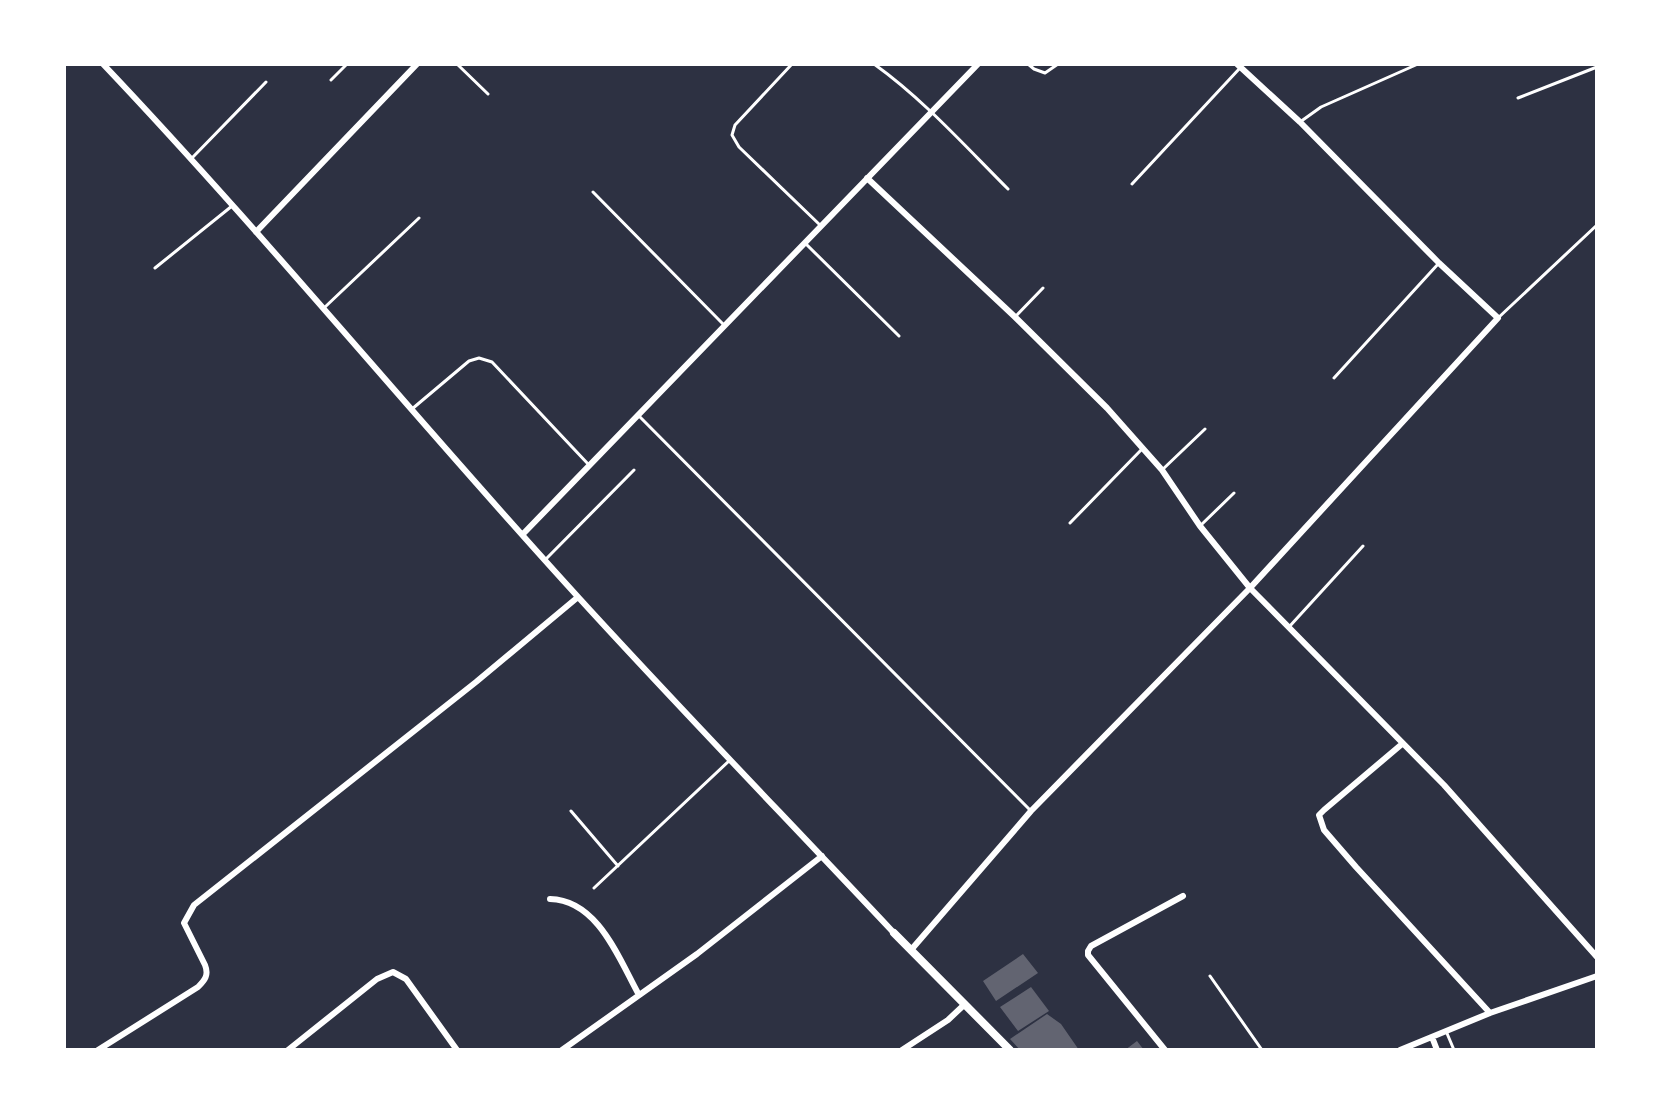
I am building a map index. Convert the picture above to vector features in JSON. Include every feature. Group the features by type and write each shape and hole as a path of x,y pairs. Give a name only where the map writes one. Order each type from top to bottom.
{"street":[{"path":"103,64 192,158 578,597 897,936 1010,1050"},
{"path":"403,64 410,71"},
{"path":"256,232 417,64"},
{"path":"523,534 978,64"},
{"path":"911,950 1028,809 1250,588 1498,318 1439,263 1300,122 1238,66"},
{"path":"867,178 1107,408 1162,470 1200,526 1250,588 1473,817 1597,957"},
{"path":"98,1050 198,987 205,979 208,971 184,923 194,905 476,682 578,597"},
{"path":"1402,744 1324,810 1319,815 1320,825 1490,1013"},
{"path":"562,1050 697,954 822,856"},
{"path":"1165,1050 1088,955 1088,951 1091,946 1183,896"},
{"path":"550,899 563,899 578,905 592,916 639,995"},
{"path":"288,1050 377,979 393,972 406,979 457,1050"},
{"path":"1400,1050 1490,1013 1597,976"},
{"path":"902,1050 948,1020 965,1004"},
{"path":"1432,1037 1437,1050"}],"lane":[{"path":"331,80 347,64"},
{"path":"457,64 488,94"},
{"path":"792,64 735,125 732,135 739,147 821,226"},
{"path":"874,64 930,111 1008,189"},
{"path":"1028,64 1045,73 1058,64"},
{"path":"1300,122 1321,107 1418,64"},
{"path":"1132,184 1238,66"},
{"path":"1518,98 1597,67"},
{"path":"192,158 266,82"},
{"path":"593,192 726,327"},
{"path":"155,268 232,206"},
{"path":"322,309 419,218"},
{"path":"1498,318 1597,225"},
{"path":"805,243 899,336"},
{"path":"1334,378 1439,263"},
{"path":"1015,317 1043,288"},
{"path":"411,410 469,361 479,358 492,362 589,465"},
{"path":"639,416 1028,809"},
{"path":"1162,470 1205,429"},
{"path":"1070,523 1143,448"},
{"path":"545,560 634,470"},
{"path":"1200,526 1234,493"},
{"path":"1289,627 1363,546"},
{"path":"594,888 730,760"},
{"path":"571,811 618,866"},
{"path":"1210,976 1262,1050"},
{"path":"1446,1031 1454,1050"}],"building":[{"path":"1023,954 1038,973 996,1001 983,981"},
{"path":"1031,987 1049,1011 1018,1031 1000,1007"},
{"path":"1047,1014 1061,1024 1079,1050 1020,1050 1010,1039"},
{"path":"1137,1041 1144,1050 1125,1050"}]}
